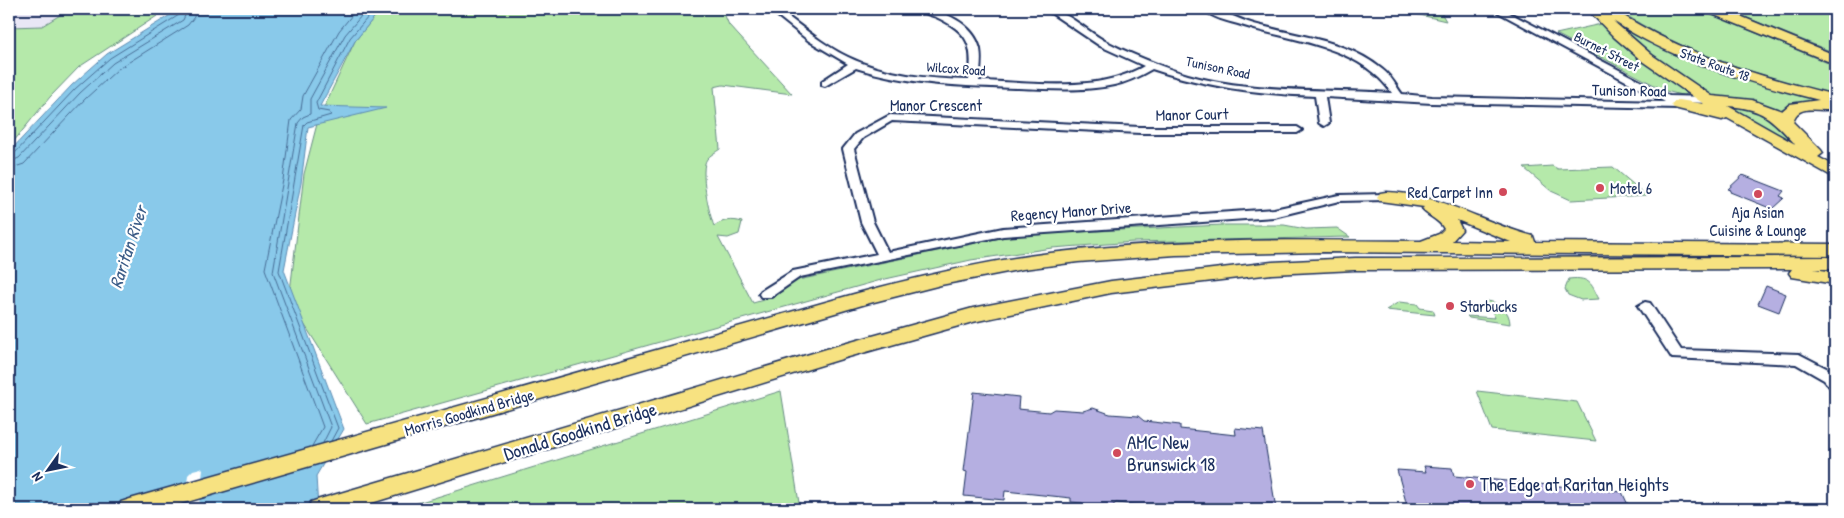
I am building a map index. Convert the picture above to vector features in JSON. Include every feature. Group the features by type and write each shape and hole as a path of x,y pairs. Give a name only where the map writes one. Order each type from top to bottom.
{"highway":[{"path":"1593,9 1642,52 1710,100 1835,173"},
{"name":"State Route 18","path":"1604,9 1638,31 1692,56 1751,77 1835,100"},
{"path":"1712,9 1835,60"},
{"path":"1710,100 1756,106 1774,114 1785,122 1808,149 1835,166"},
{"path":"1673,102 1749,124"},
{"path":"1785,122 1787,113 1796,107 1814,105 1835,106"},
{"path":"1386,197 1432,210 1449,221 1452,226 1453,230 1445,238 1431,243 1406,246"},
{"path":"1386,197 1410,197 1428,202 1498,233 1560,248"},
{"path":"1814,249 1835,243"},
{"path":"1406,246 1835,250"},
{"name":"Morris Goodkind Bridge","path":"130,509 808,314 969,273 1076,256 1182,250 1406,246"},
{"name":"Donald Goodkind Bridge","path":"320,509 840,352 973,315 1066,295 1162,280 1272,268 1382,263 1739,264"},
{"path":"1739,264 1835,263"},
{"path":"1739,264 1835,278"}],"street":[{"name":"Wilcox Road","path":"773,9 821,46 856,64 918,79 1071,87 1101,85 1123,80 1152,66"},
{"path":"923,9 958,26 973,42 976,52 974,83"},
{"name":"Tunison Road","path":"1048,9 1103,44 1152,66 1227,85 1319,94 1398,95 1432,100 1559,99 1673,102 1710,100"},
{"path":"1207,9 1244,25 1323,44 1353,55 1380,72 1398,95"},
{"name":"Burnet Street","path":"1496,9 1673,102"},
{"path":"825,83 856,64"},
{"path":"1319,94 1324,123"},
{"name":"Manor Crescent","path":"884,256 867,222 848,149 851,143 870,128 890,118 1087,126"},
{"name":"Manor Court","path":"1087,126 1150,131 1194,129 1298,130"},
{"name":"Regency Manor Drive","path":"766,294 788,278 797,274 1003,232 1274,213 1331,199 1386,197"},
{"path":"1645,306 1677,355 1799,359 1829,376 1835,383"}],"shaded area":[{"path":"9,9 70,9 42,26 9,27"}],"green space":[{"path":"70,9 163,9 157,16 79,67 50,97 9,147 9,27 42,26"},
{"path":"381,9 722,9 729,25 792,94 723,85 714,87 720,149 707,159 705,164 704,181 707,202 714,226 720,222 742,222 739,234 728,238 718,237 753,303 774,297 782,286 793,281 1015,235 1222,225 1284,225 1306,229 1337,228 1350,237 1134,242 1052,248 971,260 881,280 367,424 289,300 304,174 318,120 355,41"},
{"path":"1394,9 1439,9 1446,21"},
{"path":"1617,9 1699,9 1835,66 1835,95 1750,71 1695,51 1642,25"},
{"path":"1725,9 1835,9 1835,53"},
{"path":"1601,24 1644,61 1688,91 1685,96 1666,91 1556,34"},
{"path":"1620,27 1682,57 1744,79 1835,103 1835,106 1802,102 1776,111 1713,97 1660,62"},
{"path":"1738,106 1769,114 1809,154 1733,109"},
{"path":"1552,166 1558,169 1613,167 1647,196 1571,200 1551,191 1524,168"},
{"path":"1569,279 1582,279 1590,283 1599,299 1581,300 1568,295 1565,289"},
{"path":"1399,302 1417,304 1420,308 1433,310 1435,315 1386,310"},
{"path":"1485,302 1500,305 1506,311 1510,324 1469,318 1467,316 1495,318 1490,307"},
{"path":"781,391 800,509 398,509"},
{"path":"1477,391 1577,402 1596,441 1492,430"}],"water":[{"name":"Raritan River","path":"180,9 381,9 355,41 320,106 386,108 308,127 301,183 284,270 344,429 316,476 318,509 9,509 9,152 72,85 107,54"}],"pier":[{"path":"201,468 203,470 199,504 193,509 184,509 188,475 193,470"}],"building":[{"name":"Aja Asian Cuisine & Lounge","path":"1743,175 1784,191 1780,196 1784,198 1772,209 1730,192 1731,190 1728,189"},
{"path":"1766,286 1786,294 1779,312 1758,304"},
{"name":"AMC New Brunswick 18","path":"974,392 1019,397 1018,409 1049,412 1054,409 1083,411 1093,408 1110,414 1138,416 1144,421 1180,425 1180,429 1236,435 1235,428 1263,431 1276,509 1227,509 1186,505 1186,509 1181,509 1116,503 1108,509 1091,509 1082,503 1071,502 1071,498 1005,491 1004,500 964,496 967,472 964,471"},
{"name":"The Edge at Raritan Heights","path":"1424,466 1452,468 1454,476 1622,492 1630,509 1408,509 1397,470 1426,472"}],"place":[{"name":"Motel 6","path":"1600,188"},
{"name":"Red Carpet Inn","path":"1503,192"},
{"name":"Aja Asian Cuisine & Lounge","path":"1758,194"},
{"name":"Starbucks","path":"1450,306"},
{"name":"AMC New Brunswick 18","path":"1117,453"},
{"name":"The Edge at Raritan Heights","path":"1470,484"}]}
